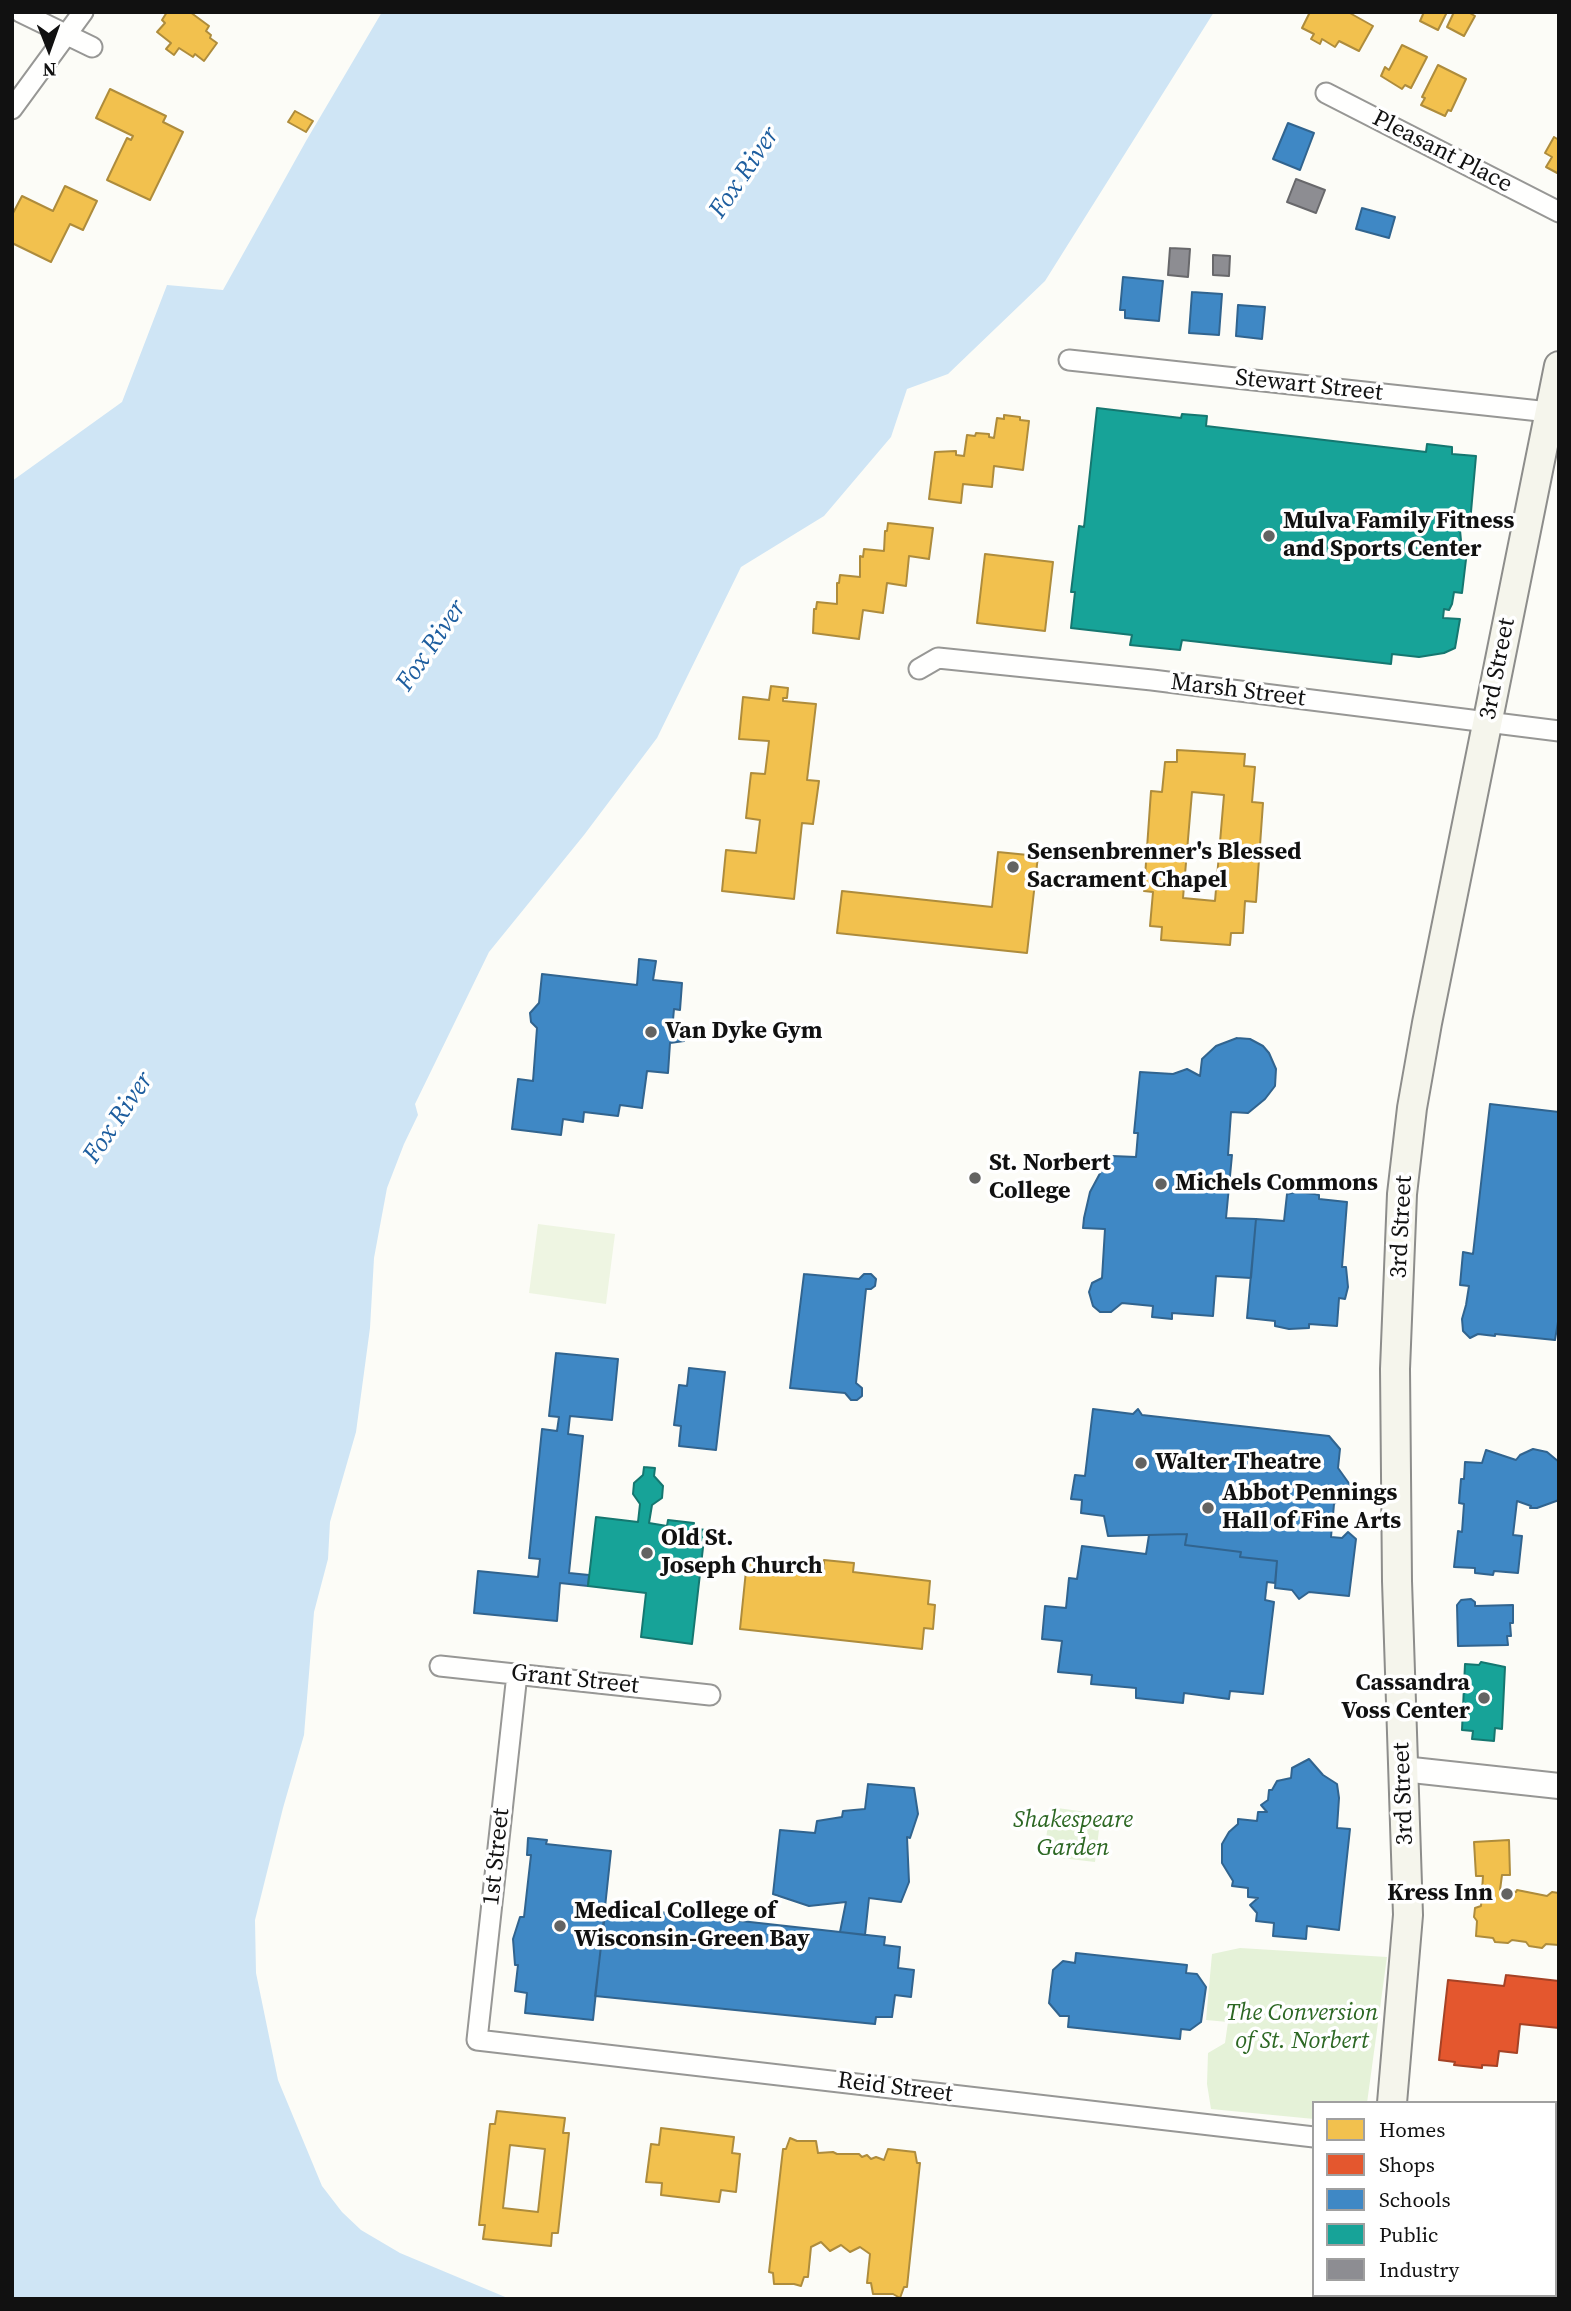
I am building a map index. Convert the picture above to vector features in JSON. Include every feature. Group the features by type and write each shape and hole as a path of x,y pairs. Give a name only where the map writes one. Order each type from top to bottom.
{"main road":[{"name":"3rd Street","path":"1392,2101 1408,1915 1397,1581 1395,1369 1402,1194 1412,1108 1427,1023 1559,366"}],"street":[{"path":"20,12 92,47"},
{"path":"12,109 83,12"},
{"name":"Pleasant Place","path":"1326,93 1559,212"},
{"name":"Stewart Street","path":"1069,360 1549,412"},
{"name":"Marsh Street","path":"919,669 938,658 1152,680 1559,731"},
{"name":"Grant Street","path":"440,1666 710,1695"},
{"name":"1st Street","path":"477,2040 517,1674"},
{"path":"1403,1769 1559,1786"},
{"name":"Reid Street","path":"477,2040 1312,2137"}],"green space":[{"path":"538,1224 615,1234 606,1304 529,1293"},
{"name":"Shakespeare Garden","path":"1050,1807 1101,1814 1095,1862 1044,1856"},
{"name":"The Conversion of St. Norbert","path":"1240,1948 1387,1957 1367,2101 1312,2101 1312,2119 1211,2109 1207,2084 1208,2053 1225,2043 1228,2022 1206,2020 1212,1954"}],"water":[{"name":"Fox River","path":"382,12 1214,12 1045,281 948,374 907,389 891,437 824,516 741,567 657,738 584,835 489,952 415,1104 418,1115 387,1188 374,1258 370,1328 356,1432 330,1522 328,1559 314,1612 304,1735 255,1920 256,1973 278,2080 322,2186 342,2212 361,2230 400,2253 510,2299 12,2299 12,481 122,402 167,285 223,290"}],"building: Homes":[{"path":"167,12 190,12 209,26 206,31 217,43 204,61 179,48 174,55 166,49 171,43 157,32 165,23 162,20"},
{"path":"1310,12 1348,12 1373,26 1359,51 1339,41 1335,47 1322,39 1320,44 1311,39 1314,34 1302,28"},
{"path":"1424,12 1447,12 1438,30 1420,21"},
{"path":"1454,12 1468,12 1475,16 1464,36 1447,27"},
{"path":"1402,45 1427,57 1411,88 1405,85 1402,89 1381,76 1385,67 1389,70"},
{"path":"1438,65 1466,79 1451,111 1448,110 1445,116 1421,105 1425,98 1422,97"},
{"path":"110,89 166,116 163,122 183,132 150,200 107,180 127,138 131,140 133,136 96,118"},
{"path":"295,111 313,121 306,132 288,122"},
{"path":"1554,137 1559,140 1559,174 1546,167 1552,157 1545,153"},
{"path":"65,186 97,201 83,230 70,224 51,262 12,243 12,215 22,196 53,211"},
{"path":"1004,415 1029,421 1023,470 994,466 992,487 963,484 961,503 929,499 935,452 956,451 956,455 964,456 967,435 989,434 989,437 994,438 997,418 1004,419"},
{"path":"888,523 933,528 929,559 909,556 906,586 887,583 883,613 863,610 859,639 813,633 817,602 837,604 837,583 840,575 860,577 860,556 863,557 864,549 884,551"},
{"path":"985,554 1053,562 1045,631 977,623"},
{"path":"771,686 788,688 787,698 783,698 783,701 816,704 807,780 819,781 813,824 802,823 794,899 722,891 726,850 756,853 760,820 746,818 751,773 765,774 769,741 739,739 743,697 769,700"},
{"path":"1177,750 1245,754 1244,766 1255,767 1252,802 1263,803 1256,902 1245,901 1243,933 1231,933 1230,945 1161,940 1162,927 1150,926 1153,892 1144,891 1151,791 1162,792 1165,762 1177,762","holes":["1192,792 1224,795 1215,901 1183,898"]},
{"path":"998,852 1038,856 1027,953 837,933 842,891 992,907"},
{"path":"824,1560 854,1563 853,1572 930,1581 928,1604 935,1605 933,1629 924,1628 922,1649 740,1629 747,1561 824,1569"},
{"name":"Kress Inn","path":"1509,1840 1510,1875 1502,1875 1500,1890 1517,1890 1547,1896 1552,1892 1559,1893 1559,1945 1546,1944 1542,1948 1529,1946 1526,1942 1495,1942 1493,1938 1476,1936 1475,1908 1481,1906 1483,1876 1476,1876 1474,1842"},
{"path":"497,2111 565,2118 563,2133 569,2133 558,2233 552,2233 551,2246 483,2239 485,2225 479,2225 490,2124 495,2124","holes":["510,2145 545,2149 538,2212 503,2208"]},
{"path":"661,2128 734,2137 732,2153 740,2154 736,2192 721,2190 719,2202 661,2195 662,2183 646,2182 651,2144 659,2145"},
{"path":"790,2138 797,2141 816,2141 818,2153 859,2154 862,2157 867,2155 871,2159 876,2157 884,2160 888,2149 915,2152 917,2163 920,2163 907,2287 904,2287 900,2298 893,2294 873,2294 871,2283 867,2283 870,2254 860,2247 850,2252 841,2245 830,2251 821,2242 811,2247 808,2277 804,2277 801,2286 774,2284 773,2273 769,2272 783,2149 786,2149"}],"building: Shops":[{"path":"1506,1975 1559,1981 1559,2028 1520,2024 1517,2053 1499,2051 1497,2066 1482,2065 1482,2068 1454,2065 1455,2062 1439,2060 1448,1980 1504,1986"},
{"path":"1557,2202 1559,2299 1534,2299 1557,2297"}],"building: Schools":[{"path":"1288,123 1314,133 1300,170 1273,159"},
{"path":"1362,208 1395,217 1389,238 1356,229"},
{"path":"1123,277 1163,281 1159,321 1125,318 1125,310 1120,310"},
{"path":"1192,292 1222,294 1219,335 1189,333"},
{"path":"1238,305 1265,307 1262,339 1236,336"},
{"path":"639,959 656,961 653,980 682,983 680,1010 674,1009 673,1020 683,1023 688,1034 684,1041 670,1043 668,1073 647,1071 642,1108 620,1105 618,1116 584,1112 583,1122 563,1119 561,1135 512,1129 518,1079 533,1081 537,1028 531,1022 530,1013 539,1003 542,974 637,985"},
{"name":"Michels Commons","path":"1237,1038 1250,1039 1263,1046 1276,1069 1275,1086 1265,1099 1248,1113 1231,1112 1228,1155 1232,1155 1226,1218 1256,1219 1251,1278 1216,1276 1213,1316 1172,1313 1172,1319 1152,1317 1153,1306 1122,1303 1111,1312 1100,1312 1093,1306 1089,1292 1092,1283 1102,1278 1105,1229 1083,1228 1084,1218 1090,1192 1105,1164 1112,1156 1136,1157 1138,1133 1134,1133 1140,1072 1173,1074 1187,1069 1200,1076 1202,1059 1216,1046"},
{"path":"1490,1104 1559,1112 1559,1316 1555,1340 1495,1334 1478,1334 1470,1338 1463,1331 1462,1319 1469,1286 1460,1285 1463,1252 1473,1254"},
{"path":"1296,1192 1319,1195 1319,1199 1347,1202 1342,1267 1346,1267 1348,1287 1345,1299 1339,1298 1337,1326 1309,1324 1309,1328 1289,1329 1275,1326 1275,1321 1247,1318 1256,1219 1284,1221 1287,1194"},
{"path":"804,1274 859,1279 864,1274 871,1274 876,1279 875,1286 866,1289 856,1383 862,1388 862,1396 857,1400 851,1400 845,1393 790,1388"},
{"path":"556,1353 618,1359 612,1420 570,1416 568,1434 583,1436 569,1573 589,1575 588,1586 560,1583 557,1621 474,1613 478,1571 538,1577 540,1559 529,1558 542,1429 557,1431 559,1417 549,1416"},
{"path":"689,1368 725,1372 716,1450 679,1446 681,1426 674,1425 679,1385 687,1386"},
{"name":"Abbot Pennings Hall of Fine Arts","path":"1093,1409 1133,1414 1138,1409 1142,1415 1329,1436 1340,1449 1338,1468 1353,1489 1334,1504 1331,1537 1342,1538 1348,1532 1356,1539 1349,1596 1309,1592 1299,1599 1292,1590 1275,1588 1277,1561 1240,1557 1241,1552 1185,1545 1187,1534 1108,1536 1104,1516 1081,1513 1082,1500 1071,1499 1075,1475 1085,1476"},
{"path":"1533,1449 1547,1452 1559,1462 1559,1500 1537,1508 1530,1508 1531,1506 1517,1501 1513,1535 1522,1536 1518,1573 1494,1571 1493,1575 1475,1573 1475,1568 1454,1567 1458,1531 1462,1532 1464,1504 1459,1503 1465,1462 1482,1463 1486,1450 1516,1460"},
{"path":"1187,1534 1185,1545 1241,1552 1240,1557 1277,1561 1275,1583 1267,1582 1265,1600 1274,1602 1263,1694 1230,1691 1229,1699 1184,1693 1183,1703 1136,1698 1136,1688 1091,1684 1092,1675 1058,1672 1062,1641 1042,1639 1045,1606 1066,1608 1069,1578 1077,1579 1082,1546 1146,1554 1149,1535"},
{"path":"1471,1599 1475,1606 1513,1605 1513,1623 1510,1623 1511,1636 1507,1636 1508,1645 1458,1646 1457,1605 1461,1600"},
{"path":"1309,1759 1323,1775 1337,1784 1337,1828 1350,1829 1339,1930 1307,1926 1306,1939 1273,1936 1274,1923 1256,1921 1257,1913 1250,1905 1258,1898 1248,1897 1248,1888 1232,1886 1233,1881 1222,1863 1222,1844 1238,1824 1238,1819 1257,1821 1258,1812 1267,1812 1261,1805 1268,1800 1269,1790 1272,1790 1277,1781 1291,1778 1292,1768"},
{"path":"868,1784 914,1788 918,1814 910,1838 907,1837 909,1882 901,1902 869,1898 865,1935 840,1932 846,1902 809,1906 773,1894 780,1830 815,1833 817,1821 842,1817 843,1811 865,1809"},
{"name":"Medical College of Wisconsin-Green Bay","path":"528,1838 547,1840 546,1844 611,1851 593,2020 525,2013 527,1993 515,1991 518,1965 515,1965 513,1939 520,1917 524,1917 531,1855 527,1855"},
{"path":"606,1906 885,1937 884,1945 900,1947 898,1968 914,1970 911,1997 895,1995 892,2017 876,2017 875,2024 595,1996"},
{"path":"1076,1953 1187,1965 1186,1973 1197,1974 1206,1987 1201,2022 1190,2030 1181,2029 1180,2039 1068,2027 1069,2016 1060,2016 1049,2003 1053,1970 1063,1961 1075,1963"}],"building: Public":[{"name":"Mulva Family Fitness and Sports Center","path":"1097,408 1181,418 1182,414 1207,416 1206,426 1426,452 1427,444 1452,447 1452,454 1476,456 1470,523 1454,522 1453,529 1460,530 1462,551 1467,551 1462,593 1454,592 1452,604 1449,610 1444,609 1443,618 1460,619 1455,648 1444,653 1419,657 1392,654 1391,664 1182,640 1180,650 1130,645 1132,635 1071,628 1075,592 1071,592 1079,526 1084,527"},
{"name":"Old St. Joseph Church","path":"644,1467 655,1468 654,1476 663,1486 662,1498 652,1505 649,1523 667,1526 668,1520 694,1523 693,1528 705,1530 692,1644 641,1637 646,1593 588,1586 596,1517 638,1522 640,1504 633,1494 634,1483 643,1475"},
{"name":"Cassandra Voss Center","path":"1481,1662 1505,1667 1502,1729 1495,1728 1494,1741 1472,1739 1473,1731 1462,1730 1465,1664 1479,1665"}],"building: Industry":[{"path":"1296,179 1325,190 1316,213 1287,202"},
{"path":"1170,248 1190,249 1188,277 1168,275"},
{"path":"1213,255 1230,256 1229,276 1213,275"}],"place":[{"name":"Mulva Family Fitness and Sports Center","path":"1269,536"},
{"name":"Sensenbrenner's Blessed Sacrament Chapel","path":"1013,867"},
{"name":"Van Dyke Gym","path":"651,1032"},
{"name":"St. Norbert College","path":"975,1178"},
{"name":"Michels Commons","path":"1161,1184"},
{"name":"Walter Theatre","path":"1141,1463"},
{"name":"Abbot Pennings Hall of Fine Arts","path":"1208,1508"},
{"name":"Old St. Joseph Church","path":"647,1553"},
{"name":"Cassandra Voss Center","path":"1484,1698"},
{"name":"Kress Inn","path":"1507,1894"},
{"name":"Medical College of Wisconsin-Green Bay","path":"560,1926"}]}
